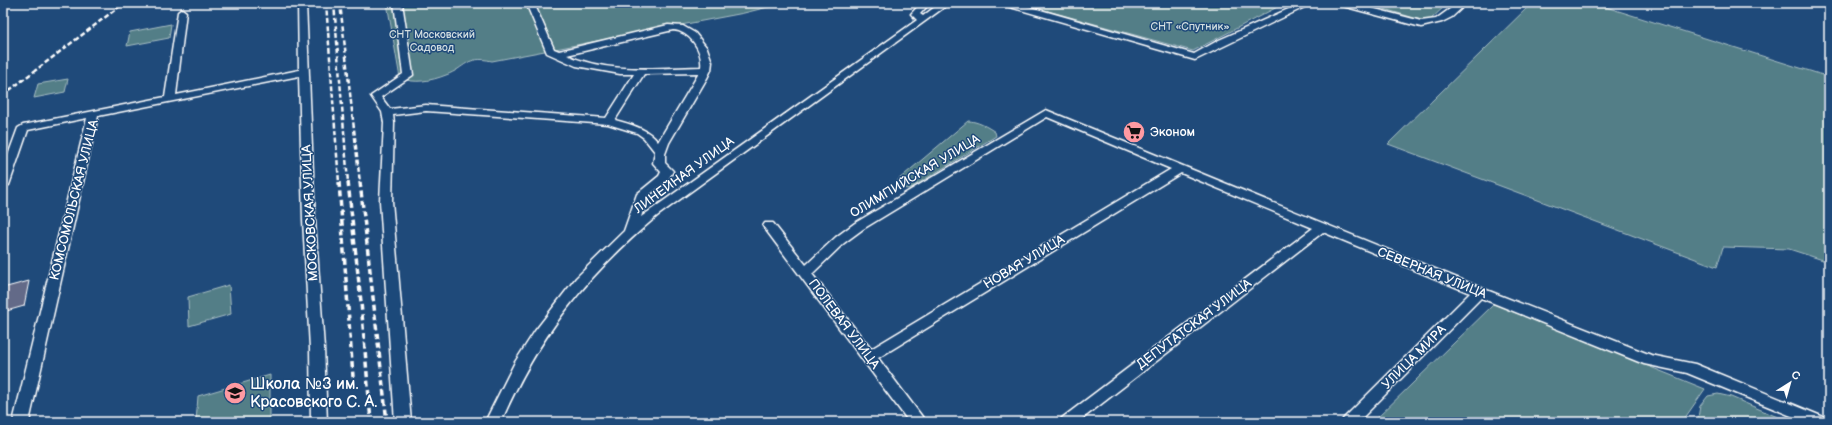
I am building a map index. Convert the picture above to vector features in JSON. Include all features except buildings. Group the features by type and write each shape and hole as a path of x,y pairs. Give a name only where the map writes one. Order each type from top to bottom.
{"street":[{"name":"МОСКОВСКАЯ УЛИЦА","path":"302,3 319,422"},
{"path":"398,3 408,75 376,96 387,112 389,123 386,201 403,422"},
{"path":"530,3 550,51 576,63 620,71 706,70"},
{"path":"923,20 915,14 926,3"},
{"name":"ЛИНЕЙНАЯ УЛИЦА","path":"493,422 521,364 546,326 580,282 630,231 946,3"},
{"path":"1006,3 1195,57 1222,42 1309,3"},
{"path":"1342,3 1421,24 1433,24 1463,3"},
{"path":"170,99 182,12"},
{"path":"557,55 674,26 691,33 703,48 708,61 706,70 660,151 659,162 661,168 667,171 664,178 643,194 630,231"},
{"path":"609,121 641,71"},
{"name":"КОМСОМОЛЬСКАЯ УЛИЦА","path":"21,422 93,114 304,72"},
{"path":"387,112 426,108 609,121 641,131 648,136 660,151"},
{"name":"СЕВЕРНАЯ УЛИЦА","path":"1046,113 1479,292 1649,360 1690,368 1821,422"},
{"name":"ОЛИМПИЙСКАЯ УЛИЦА","path":"806,272 840,240 859,226 1046,113"},
{"path":"3,184 23,128 93,114"},
{"name":"НОВАЯ УЛИЦА","path":"869,357 986,284 1181,168"},
{"name":"ПОЛЕВАЯ УЛИЦА","path":"769,226 806,272 918,422"},
{"name":"ДЕПУТАТСКАЯ УЛИЦА","path":"1067,422 1322,227"},
{"name":"УЛИЦА МИРА","path":"1349,422 1479,292"}],"green space":[{"name":"СНТ Московский Садовод","path":"387,3 784,3 744,13 492,61 471,61 453,72 440,77 429,80 411,81 400,78"},
{"name":"СНТ «Спутник»","path":"1019,3 1285,3 1193,51"},
{"path":"1364,3 1448,3 1428,22"},
{"path":"1532,3 1593,3 1829,77 1829,262 1789,249 1723,247 1717,267 1388,144"},
{"path":"171,24 169,38 127,46 130,32"},
{"path":"68,79 65,92 34,98 38,84"},
{"path":"968,121 986,126 995,132 996,136 909,189 901,188 897,184 898,180"},
{"path":"229,285 231,314 189,326 188,297"},
{"path":"1494,304 1705,389 1682,422 1373,422"},
{"path":"270,375 270,422 196,422 198,396"},
{"path":"1718,394 1731,397 1789,422 1700,422 1698,418 1700,406 1708,396"}],"railway":[{"path":"3,95 124,3"},
{"path":"326,3 339,183"},
{"path":"334,3 348,183"},
{"path":"340,3 360,183"},
{"path":"339,182 353,377"},
{"path":"348,182 361,302 371,422"},
{"path":"360,182 387,422"}],"place":[{"name":"Эконом","path":"1134,132"},
{"name":"Школа №3 им. Красовского С. А.","path":"235,393"}]}
